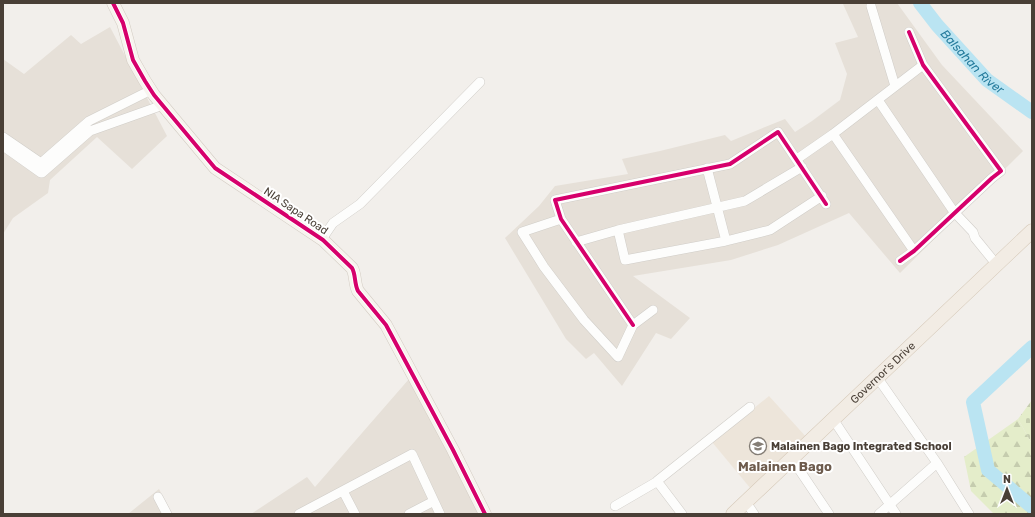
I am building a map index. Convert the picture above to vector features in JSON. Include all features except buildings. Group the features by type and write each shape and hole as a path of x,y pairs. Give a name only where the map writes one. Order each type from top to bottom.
{"main road":[{"name":"Governor's Drive","path":"733,514 877,377 996,259 1032,231"}],"street":[{"name":"NIA Sapa Road","path":"113,3 123,23 133,60 151,90 215,168 322,239 352,268 355,273 355,285 358,291 386,325 453,450 485,514"},
{"path":"871,6 895,86"},
{"path":"900,261 914,251 954,212 1002,170 923,65 909,32"},
{"path":"797,159 833,134 923,65"},
{"path":"322,239 333,223 360,204 480,82"},
{"path":"41,163 89,120 151,90"},
{"path":"878,100 954,212 973,232 975,238 996,259"},
{"path":"42,173 90,132 163,106"},
{"path":"96,117 102,127"},
{"path":"618,230 625,260 726,241 770,230 824,200 778,132 730,164 556,200 561,219 633,325"},
{"path":"833,134 914,251"},
{"path":"3,137 41,163 42,173"},
{"path":"3,146 42,173"},
{"path":"576,242 618,230 745,201 802,167"},
{"path":"707,168 726,241"},
{"path":"561,219 522,232 544,267 584,320 618,357 633,325 653,310"},
{"path":"877,377 937,463 970,514"},
{"path":"615,506 658,481 750,407"},
{"path":"833,419 896,514"},
{"path":"300,514 412,454 440,514"},
{"path":"792,459 829,514"},
{"path":"880,514 937,463"},
{"path":"658,481 682,514"},
{"path":"343,491 355,514"},
{"path":"158,497 168,514"},
{"path":"409,514 434,501"},
{"path":"746,502 754,514"}],"shaded area":[{"path":"897,3 942,65 1023,151 900,273 849,213 778,245 731,260 633,276 690,318 671,339 656,333 622,386 594,353 586,359 566,339 505,238 539,206 555,186 628,174 622,159 725,135 731,141 785,119 795,132 812,121 840,100 847,74 835,43 858,37 843,4"},
{"path":"110,27 167,136 132,169 97,137 50,180 48,193 13,218 3,234 3,59 24,74 71,35 81,44"},
{"path":"409,379 481,514 251,514 307,477 315,487"},
{"name":"Malainen Bago Integrated School","path":"769,396 808,439 751,489 712,442"},
{"path":"159,489 172,514 128,514"}],"green space":[{"path":"1032,400 1032,444 1018,419"},
{"path":"1018,419 1032,444 1032,514 994,514 971,491 964,457"}],"waterway":[{"name":"Balsahan River","path":"920,3 937,25 987,80 1032,112"},
{"name":"Balsahan River","path":"1032,347 973,402 988,470 1032,507"}],"cycle path":[{"path":"113,3 123,23 133,60 145,81 154,95 215,168 323,240 352,268 358,291 386,325 453,450 485,514"},
{"path":"900,261 914,251 1001,171 923,65 909,32"},
{"path":"633,325 561,219 555,200 730,164 778,132 826,204"}],"place":[{"name":"Malainen Bago Integrated School","path":"758,446"}],"district":[{"name":"Malainen Bago","path":"785,466"}]}
